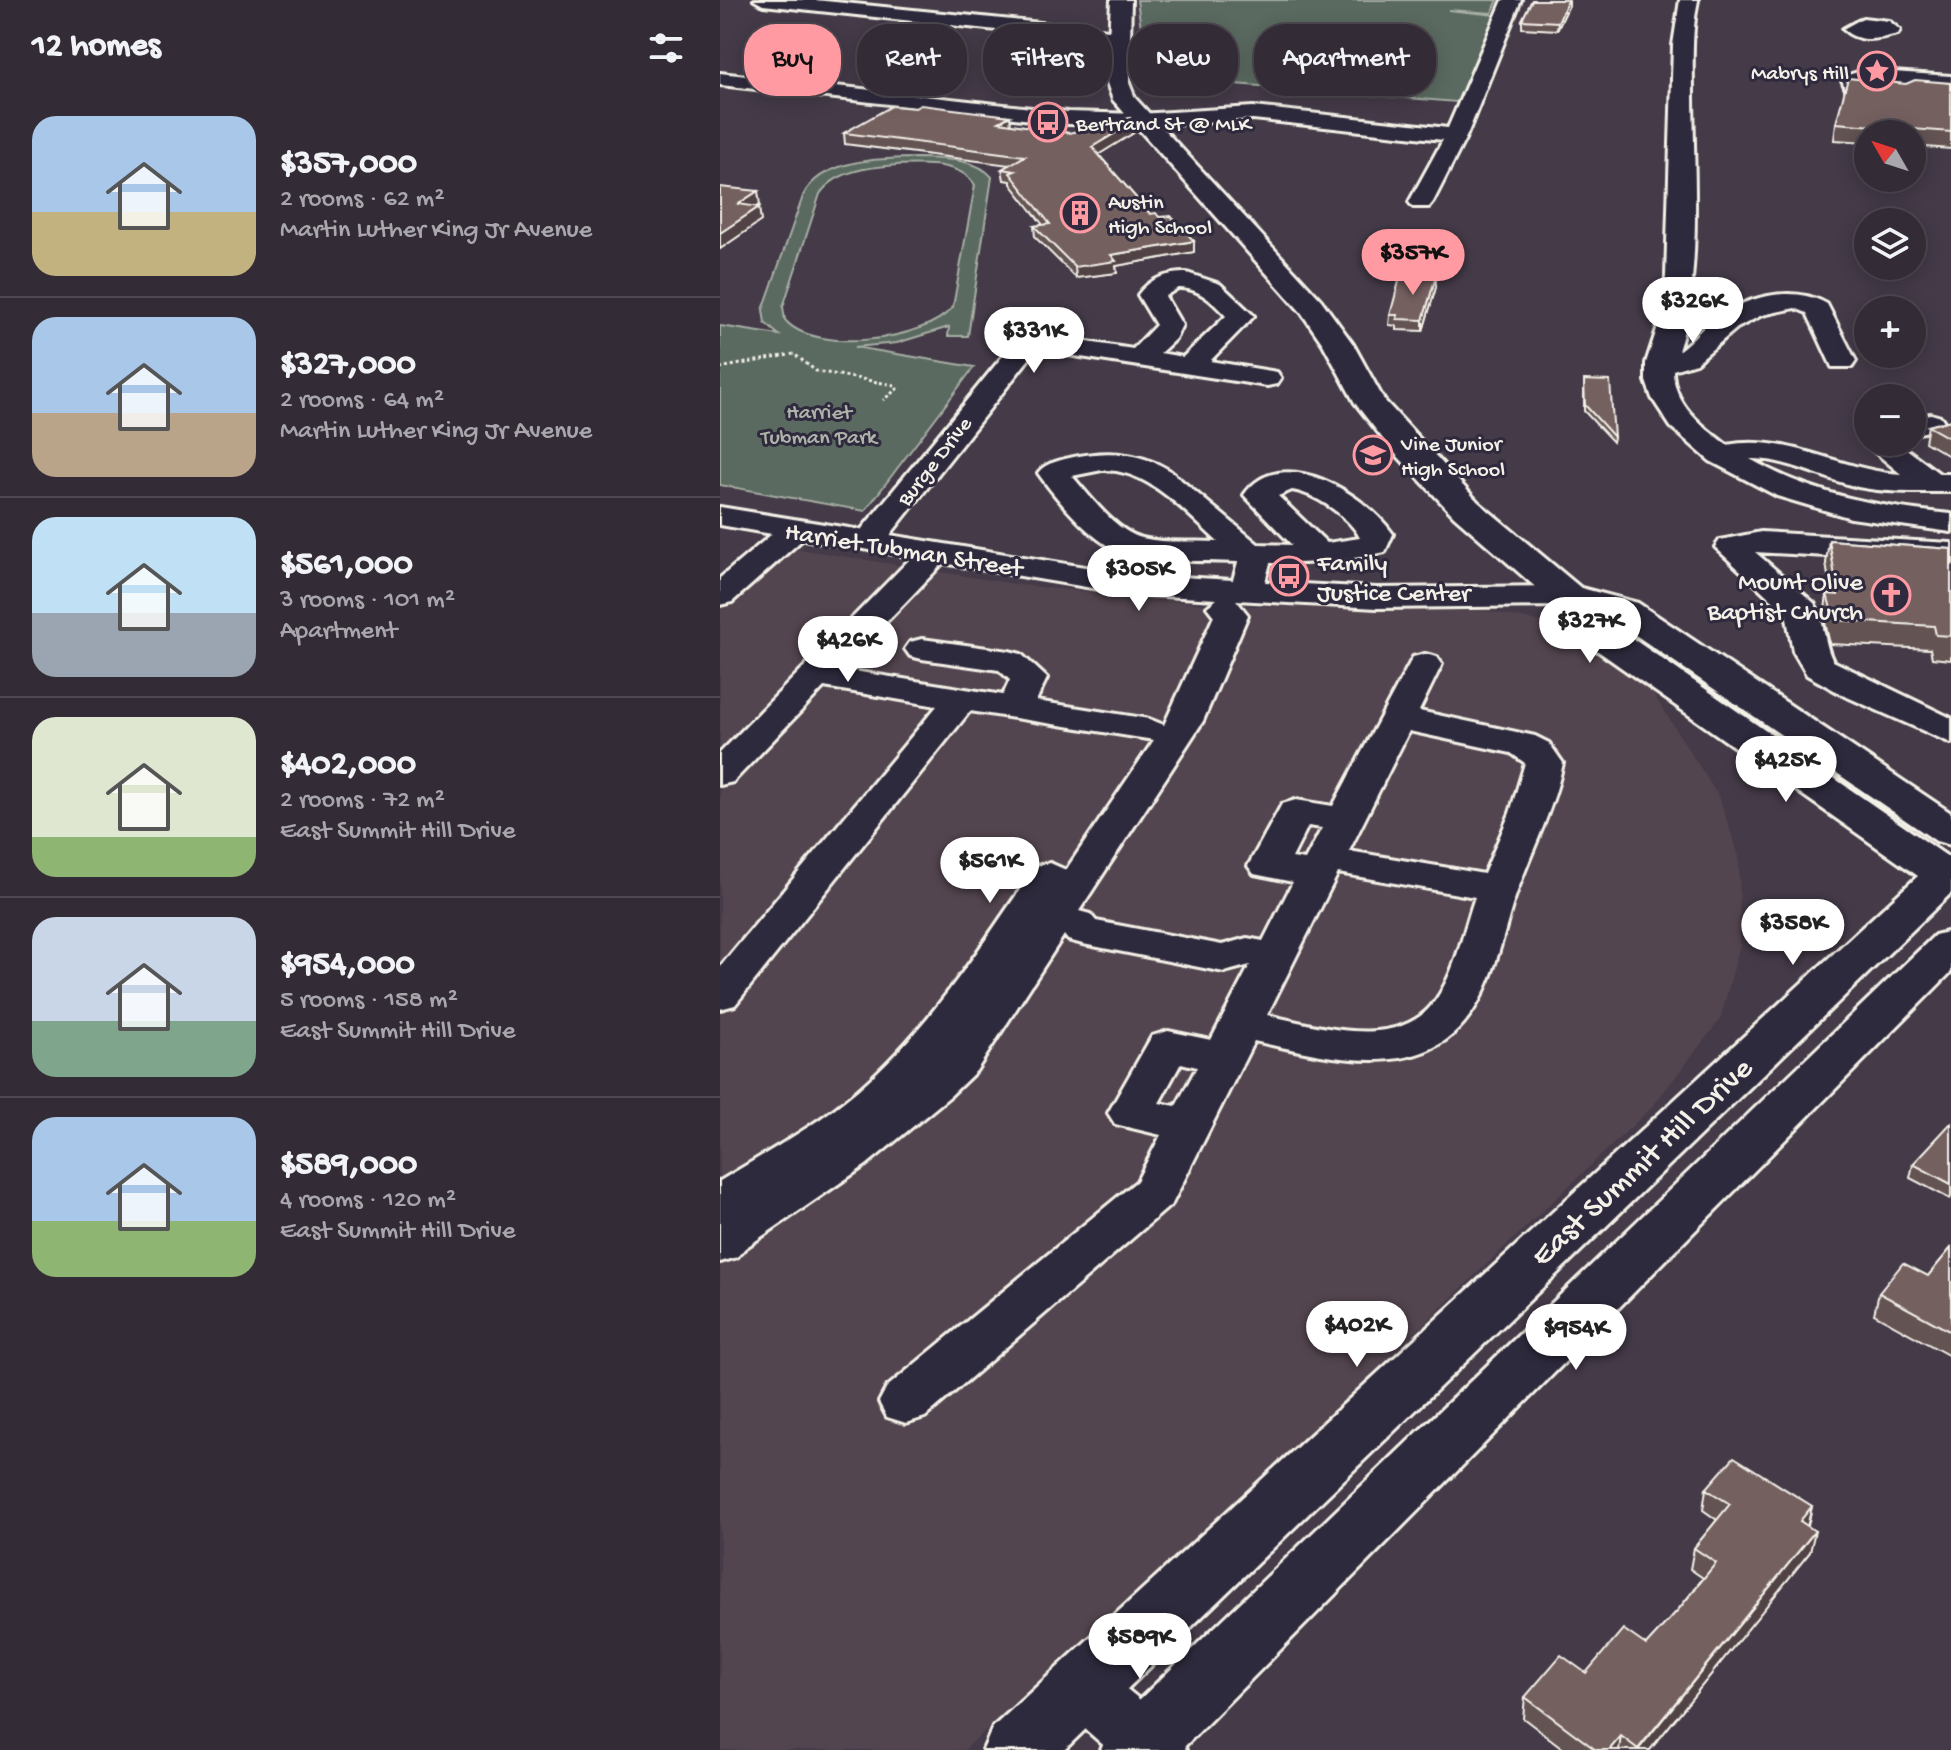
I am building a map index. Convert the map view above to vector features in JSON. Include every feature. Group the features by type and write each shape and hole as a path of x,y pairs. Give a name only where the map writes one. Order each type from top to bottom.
{"main road":[{"path":"1121,0 1118,83 1124,100 1311,306 1338,344 1370,403 1428,472 1466,509 1568,596 1591,629 1949,864"},
{"path":"1568,596 1625,611 1880,783 1949,864"},
{"path":"1880,783 1951,798"},
{"name":"East Summit Hill Drive","path":"1017,1750 1949,864"},
{"path":"1145,1747 1939,964"}],"street":[{"path":"763,0 1119,37"},
{"path":"1421,202 1456,135 1512,0"},
{"path":"1689,0 1685,14 1683,68 1680,257 1670,334 1660,363 1660,381 1667,403 1684,425 1720,455 1747,472 1792,492 1859,511 1951,523"},
{"path":"1951,82 1864,76 1852,80 1854,88 1951,95"},
{"path":"720,79 1068,118 1139,120 1253,113 1456,135"},
{"path":"720,94 742,81"},
{"path":"1139,358 1166,333 1169,325 1151,295 1166,284 1198,282 1210,285 1241,316 1189,366"},
{"path":"1660,363 1691,355 1719,328 1751,311 1791,302 1812,304 1818,309 1842,361"},
{"name":"Burge Drive","path":"868,542 1029,341 1267,378"},
{"path":"1720,455 1744,449 1767,449 1857,478 1942,483"},
{"path":"1900,456 1942,483"},
{"path":"720,1244 728,1235 866,1142 923,1099 960,1060 1051,918 1185,721 1231,615 1234,597 1254,562 1248,552 1156,474 1134,463 1104,462 1067,467 1053,473 1078,502 1126,544 1248,552 1319,553"},
{"path":"1842,546 1844,525 1859,511"},
{"path":"720,547 735,519"},
{"name":"Harriet Tubman Street","path":"735,519 1128,584 1234,597 1568,596"},
{"path":"720,595 795,530"},
{"path":"1951,553 1761,541 1731,547 1802,610 1810,651 1819,668 1951,732"},
{"path":"720,774 934,553"},
{"path":"720,1204 871,1103 900,1076 952,1014 1051,918 1207,615 1234,597"},
{"path":"922,649 1009,661 1029,678 1015,708"},
{"path":"906,1402 1155,1192 1233,1040 1262,954 1322,867 1425,664"},
{"path":"816,675 1149,730"},
{"path":"720,995 961,699"},
{"path":"1189,1125 1131,1113 1168,1046 1233,1040 1333,1041 1388,1047 1421,1036 1448,1015 1465,984 1497,889 1541,783 1544,763 1536,751 1522,744 1398,718"},
{"path":"1345,820 1296,812 1268,866 1322,867 1497,889"},
{"path":"1051,918 1083,931 1224,959 1262,954"},
{"path":"1080,1687 1145,1747"}],"path":[{"path":"720,368 794,354 816,371 894,385 897,389 883,400"}],"shaded area":[{"path":"787,547 1021,585 1213,605 1487,611 1568,627 1643,678 1719,797 1739,856 1740,945 1720,1020 1652,1107 1320,1423 964,1750 720,1750 720,610"}],"green space":[{"path":"1137,0 1498,0 1492,13 1448,10 1496,15 1469,103 1383,96 1436,96 1436,24 1254,24 1254,86 1238,84 1238,24 1140,24"},
{"name":"Harriet Tubman Park","path":"906,158 969,163 992,177 968,336 948,336 949,327 897,343 855,347 974,367 865,511 720,485 720,326 779,335 765,323 763,310 803,196 811,183 838,167 872,160","holes":["907,165 950,168 968,177 975,185 953,307 939,319 919,328 870,339 820,338 800,331 785,320 783,307 820,194 835,180 855,171"]}],"building":[{"path":"1532,0 1568,0 1558,22 1522,20"},
{"path":"1848,78 1906,84 1915,80 1951,83 1951,132 1926,130 1926,120 1836,123"},
{"path":"921,105 1010,116 999,122 1069,133 1130,118 1132,123 1092,147 1150,214 1171,216 1194,241 1111,255 1116,261 1075,267 1034,226 1050,224 1010,173 1015,171 1002,169 1025,156 844,133 892,106 915,108"},
{"path":"720,187 758,191 738,204 759,207 720,233"},
{"path":"1401,274 1436,276 1423,320 1397,319 1398,315 1390,315"},
{"path":"1584,380 1610,381 1614,437 1585,405"},
{"path":"1951,420 1951,439 1928,426"},
{"name":"Mount Olive Baptist Church","path":"1829,540 1951,549 1951,636 1936,635 1934,626 1834,620 1827,594 1838,595"},
{"path":"1951,1124 1951,1184 1913,1164"},
{"path":"1951,1248 1951,1332 1879,1293 1903,1263 1928,1276"},
{"path":"1734,1457 1812,1506 1800,1521 1815,1531 1638,1749 1621,1736 1609,1750 1596,1750 1525,1697 1561,1655 1586,1673 1623,1629 1646,1645 1678,1610 1716,1563 1694,1548 1730,1504 1706,1489"}],"place":[{"name":"Mabrys Hill","path":"1877,71"},
{"name":"Bertrand St @ MLK","path":"1048,122"},
{"name":"Austin High School","path":"1080,213"},
{"name":"Vine Junior High School","path":"1373,455"},
{"name":"Family Justice Center","path":"1289,576"},
{"name":"Mount Olive Baptist Church","path":"1891,595"}]}
